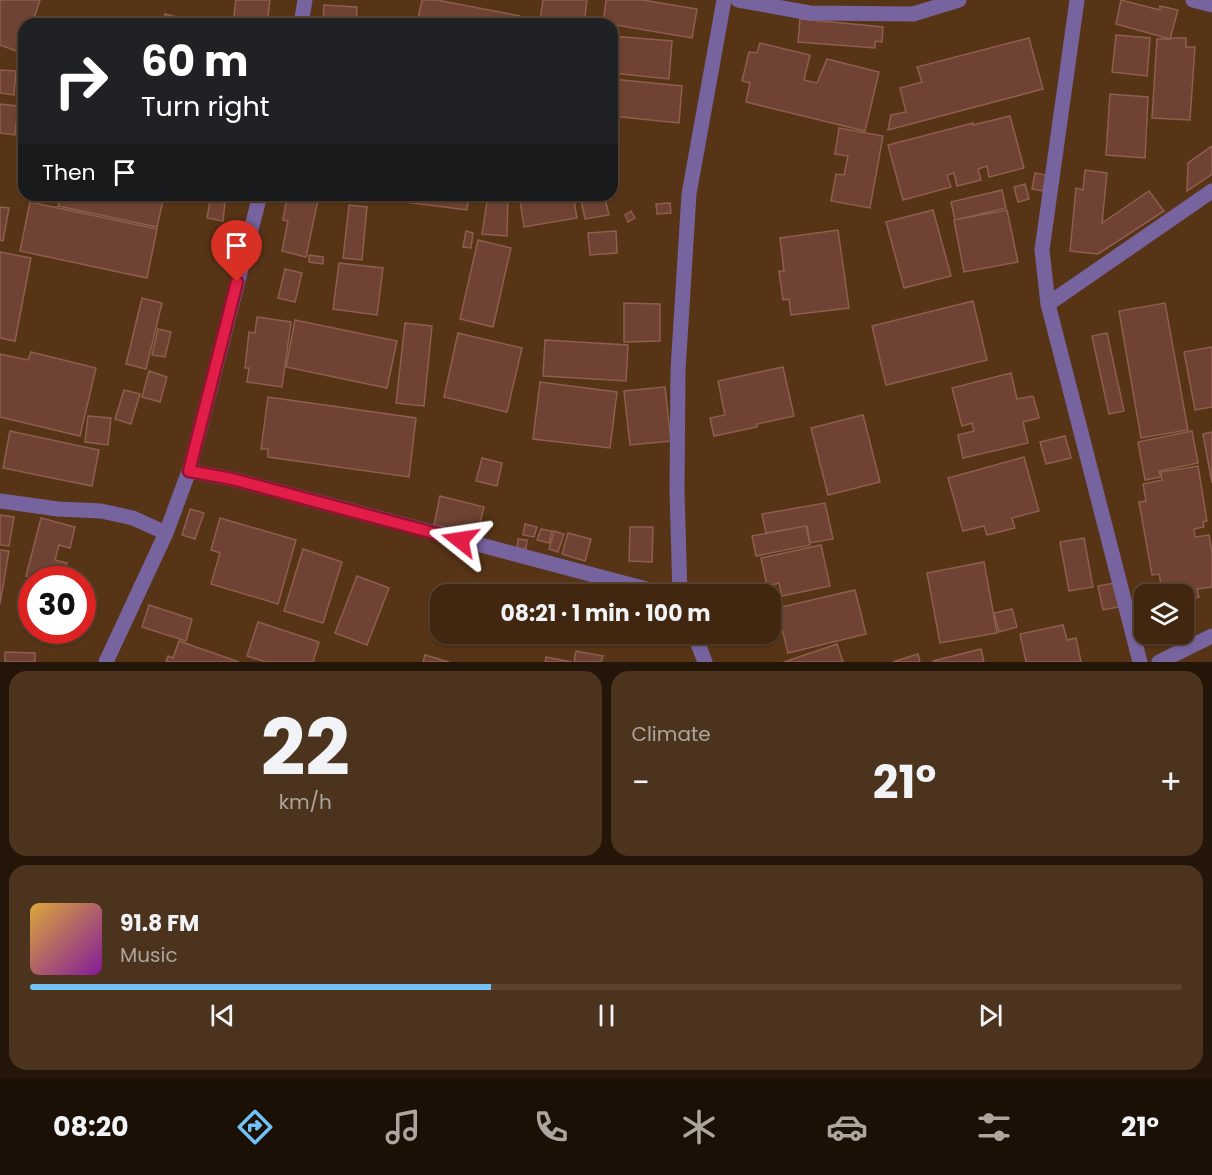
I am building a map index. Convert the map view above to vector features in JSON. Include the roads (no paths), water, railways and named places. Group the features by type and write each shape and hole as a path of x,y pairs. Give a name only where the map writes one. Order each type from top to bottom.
{"street":[{"path":"302,18 305,0"},
{"path":"680,584 677,491 678,370 689,194 724,0"},
{"path":"738,0 810,13 856,14 913,14 959,0"},
{"path":"1077,0 1042,250 1048,304 1140,662"},
{"path":"1194,0 1212,5"},
{"path":"1048,304 1212,191"},
{"path":"106,662 166,532 189,471 258,201"},
{"path":"189,471 232,479 627,584"},
{"path":"0,501 58,509 101,511 133,518 166,532"},
{"path":"1159,662 1212,636"},
{"path":"698,644 705,662"}]}
